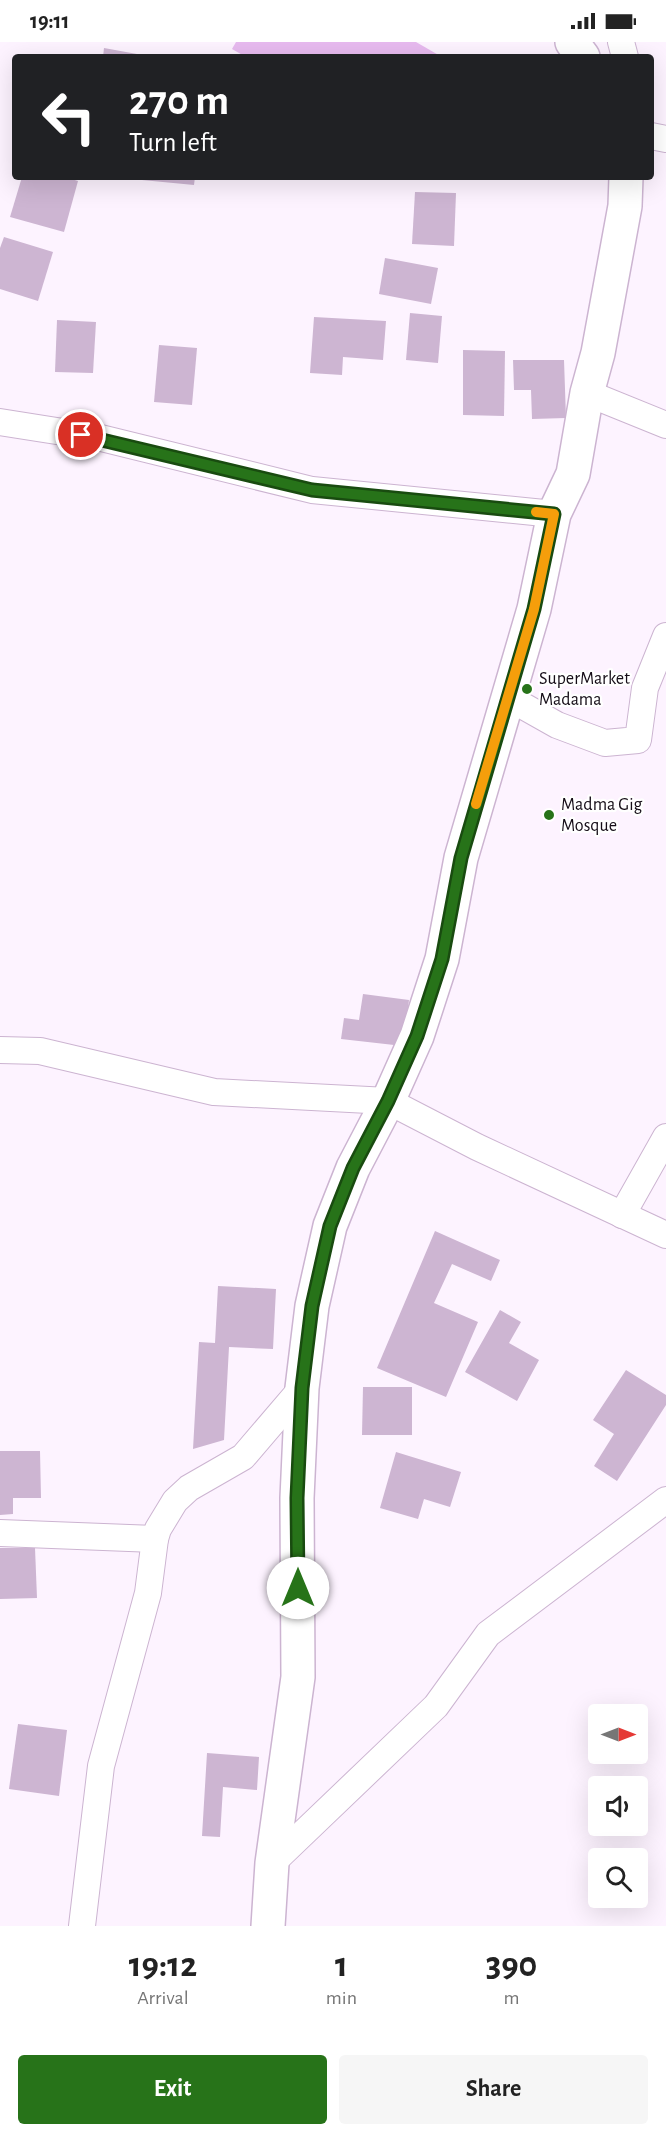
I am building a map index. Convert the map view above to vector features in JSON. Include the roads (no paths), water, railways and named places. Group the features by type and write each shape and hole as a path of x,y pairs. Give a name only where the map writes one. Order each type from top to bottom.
{"street":[{"path":"268,1926 272,1863 298,1677 297,1498 302,1388 312,1306 330,1226 353,1168 388,1101 417,1036 442,959 461,858 534,609 554,514 573,474 625,206 626,180"},
{"path":"587,393 666,425"},
{"path":"0,422 101,438 312,490 554,514"},
{"path":"509,698 557,724 604,743 638,740 645,688 666,636"},
{"path":"0,1050 40,1052 214,1092 388,1101 477,1147 666,1235"},
{"path":"622,1215 666,1137"},
{"path":"82,1926 101,1766 148,1593 154,1539 175,1501 204,1477 243,1457 302,1388"},
{"path":"272,1863 436,1706 488,1634 666,1500"},
{"path":"0,1533 154,1539"}],"place":[{"name":"SuperMarket Madama","path":"527,689"},
{"name":"Madma Gig Mosque","path":"549,815"}]}
